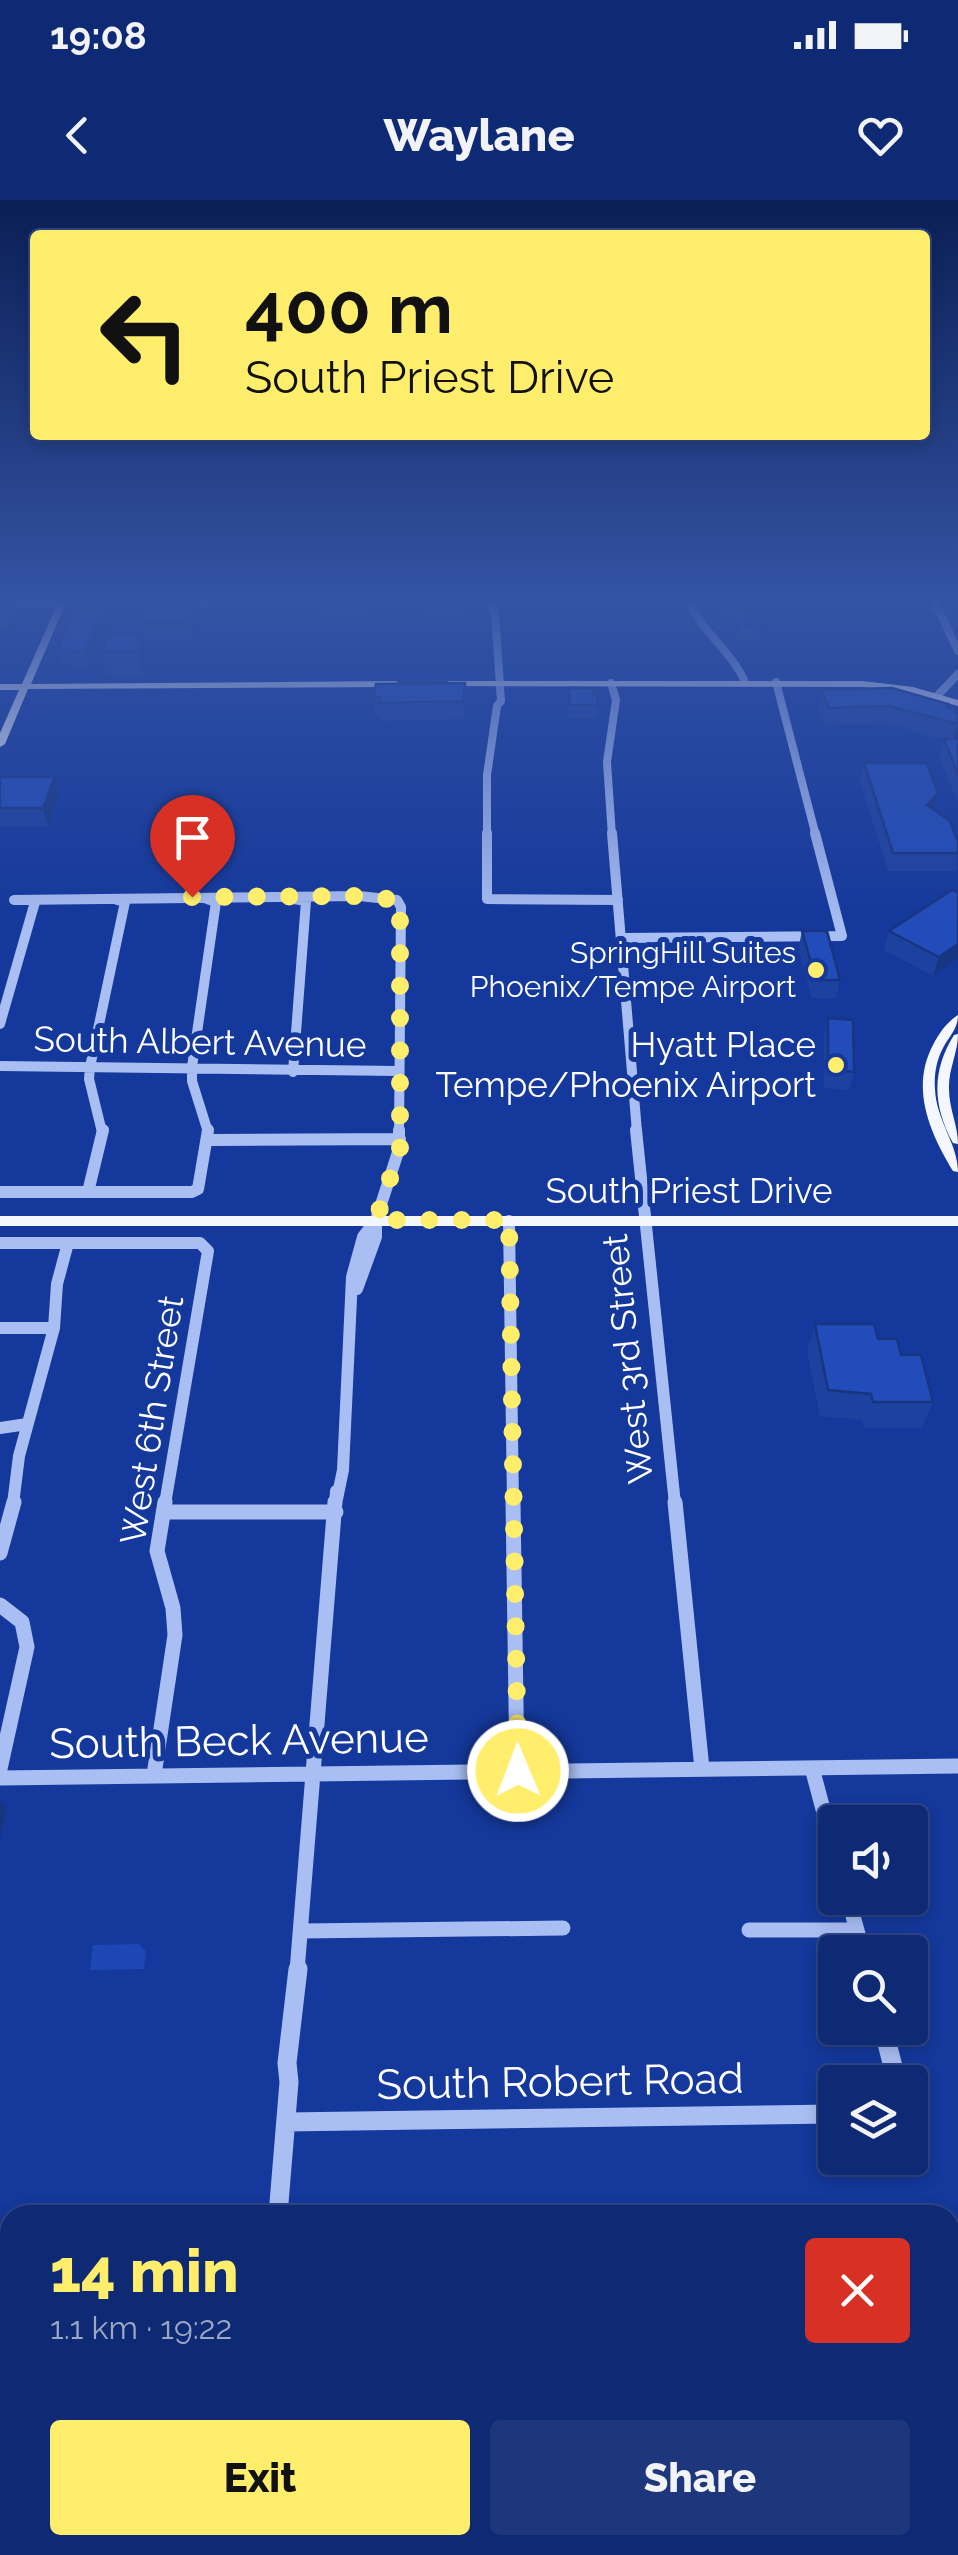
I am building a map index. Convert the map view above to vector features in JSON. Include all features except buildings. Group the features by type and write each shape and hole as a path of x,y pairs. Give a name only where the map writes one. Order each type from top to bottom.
{"main road":[{"path":"0,744 16,708"},
{"path":"958,1019 942,1080 946,1112 958,1140"},
{"path":"952,1035 930,1060 926,1092 935,1126 958,1168"},
{"name":"South Priest Drive","path":"0,1220 958,1222"}],"street":[{"path":"496,708 487,775 486,899 618,900"},
{"name":"West 3rd Street","path":"612,708 607,762 628,1049 702,1769"},
{"path":"622,938 842,936 783,708"},
{"path":"279,896 306,901"},
{"path":"0,900 279,896 397,900 400,906 400,1140 395,1170 376,1220 376,1237 354,1296 342,1487 330,1578 331,1612 325,1629 295,2016 298,2036 289,2082 279,2205"},
{"path":"35,902 80,897"},
{"path":"103,897 126,902"},
{"path":"192,897 216,902"},
{"path":"14,900 216,902 366,898"},
{"path":"293,1072 306,901"},
{"path":"0,1024 35,902"},
{"path":"88,1192 103,1130 89,1080 90,1068 126,902"},
{"path":"0,1192 198,1189 210,1140 192,1068 216,902"},
{"name":"South Albert Avenue","path":"0,1066 398,1071"},
{"path":"210,1140 400,1140"},
{"path":"509,1220 518,1771"},
{"path":"0,1243 68,1242 56,1294 54,1328 27,1424 17,1469 18,1486 0,1553"},
{"name":"West 6th Street","path":"68,1242 200,1243 208,1251 157,1552 173,1608 174,1635 154,1776"},
{"path":"0,1328 54,1328"},
{"path":"0,1428 27,1424"},
{"path":"164,1512 337,1506"},
{"path":"0,1606 22,1622 26,1647 0,1769"},
{"name":"South Beck Avenue","path":"0,1778 958,1766"},
{"path":"812,1768 822,1805"},
{"path":"853,1915 858,1935"},
{"path":"302,1931 564,1928"},
{"path":"749,1930 857,1930"},
{"name":"South Robert Road","path":"286,2122 818,2114"}],"shaded area":[{"path":"139,1944 146,1952 144,1969 90,1970 93,1945"}],"place":[{"name":"SpringHill Suites Phoenix/Tempe Airport","path":"816,970"},
{"name":"Hyatt Place Tempe/Phoenix Airport","path":"836,1065"}],"route":[{"path":"192,897 360,896 397,900 400,906 400,1149 376,1220 509,1220 518,1771"}]}
